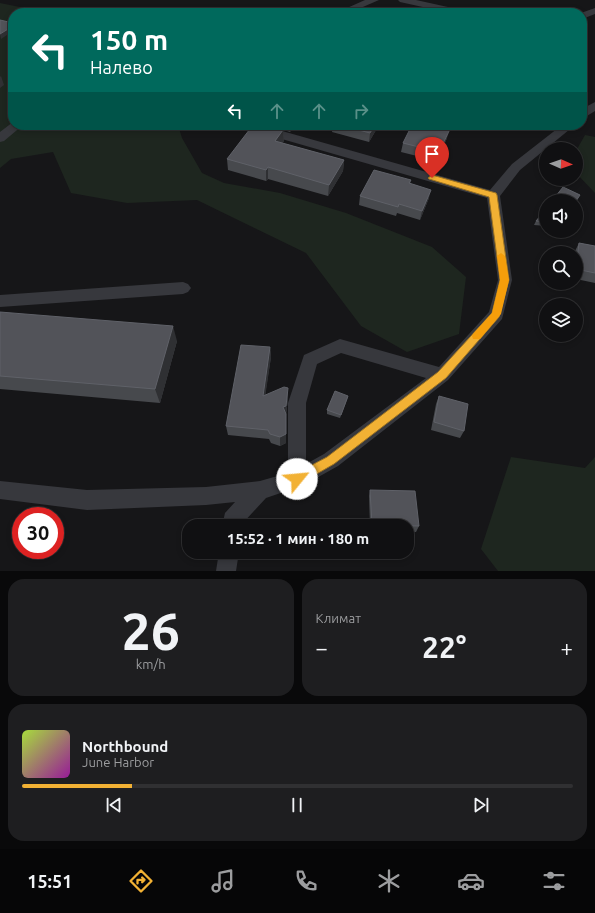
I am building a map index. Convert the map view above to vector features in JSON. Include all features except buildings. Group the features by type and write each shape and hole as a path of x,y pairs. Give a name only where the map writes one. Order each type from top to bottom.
{"street":[{"path":"353,8 374,0"},
{"path":"403,0 440,8"},
{"path":"587,111 595,104"},
{"path":"0,138 10,130"},
{"path":"266,130 493,195"},
{"path":"0,490 87,500 206,496 260,490 297,479 330,460 442,375 496,314 504,280 493,195 516,167 563,130"},
{"path":"0,301 184,288"},
{"path":"297,479 297,403 310,360 340,346 442,375"},
{"path":"233,519 260,490"},
{"path":"226,571 228,559"}],"shaded area":[{"path":"0,3 24,8 8,8 8,130 180,130 182,138 202,173 224,183 280,193 346,213 432,247 466,277 459,334 407,352 361,326 306,253 197,200 127,203 71,193 53,152 11,159 0,168"},
{"path":"585,135 595,137 595,193 583,180 583,142 581,142"},
{"path":"511,457 585,468 595,457 595,571 498,571 481,549"}],"slow traffic":[{"path":"476,336 496,314 504,280 501,256"}],"route":[{"path":"297,479 330,460 442,375 496,314 504,280 493,195 432,178"}]}
